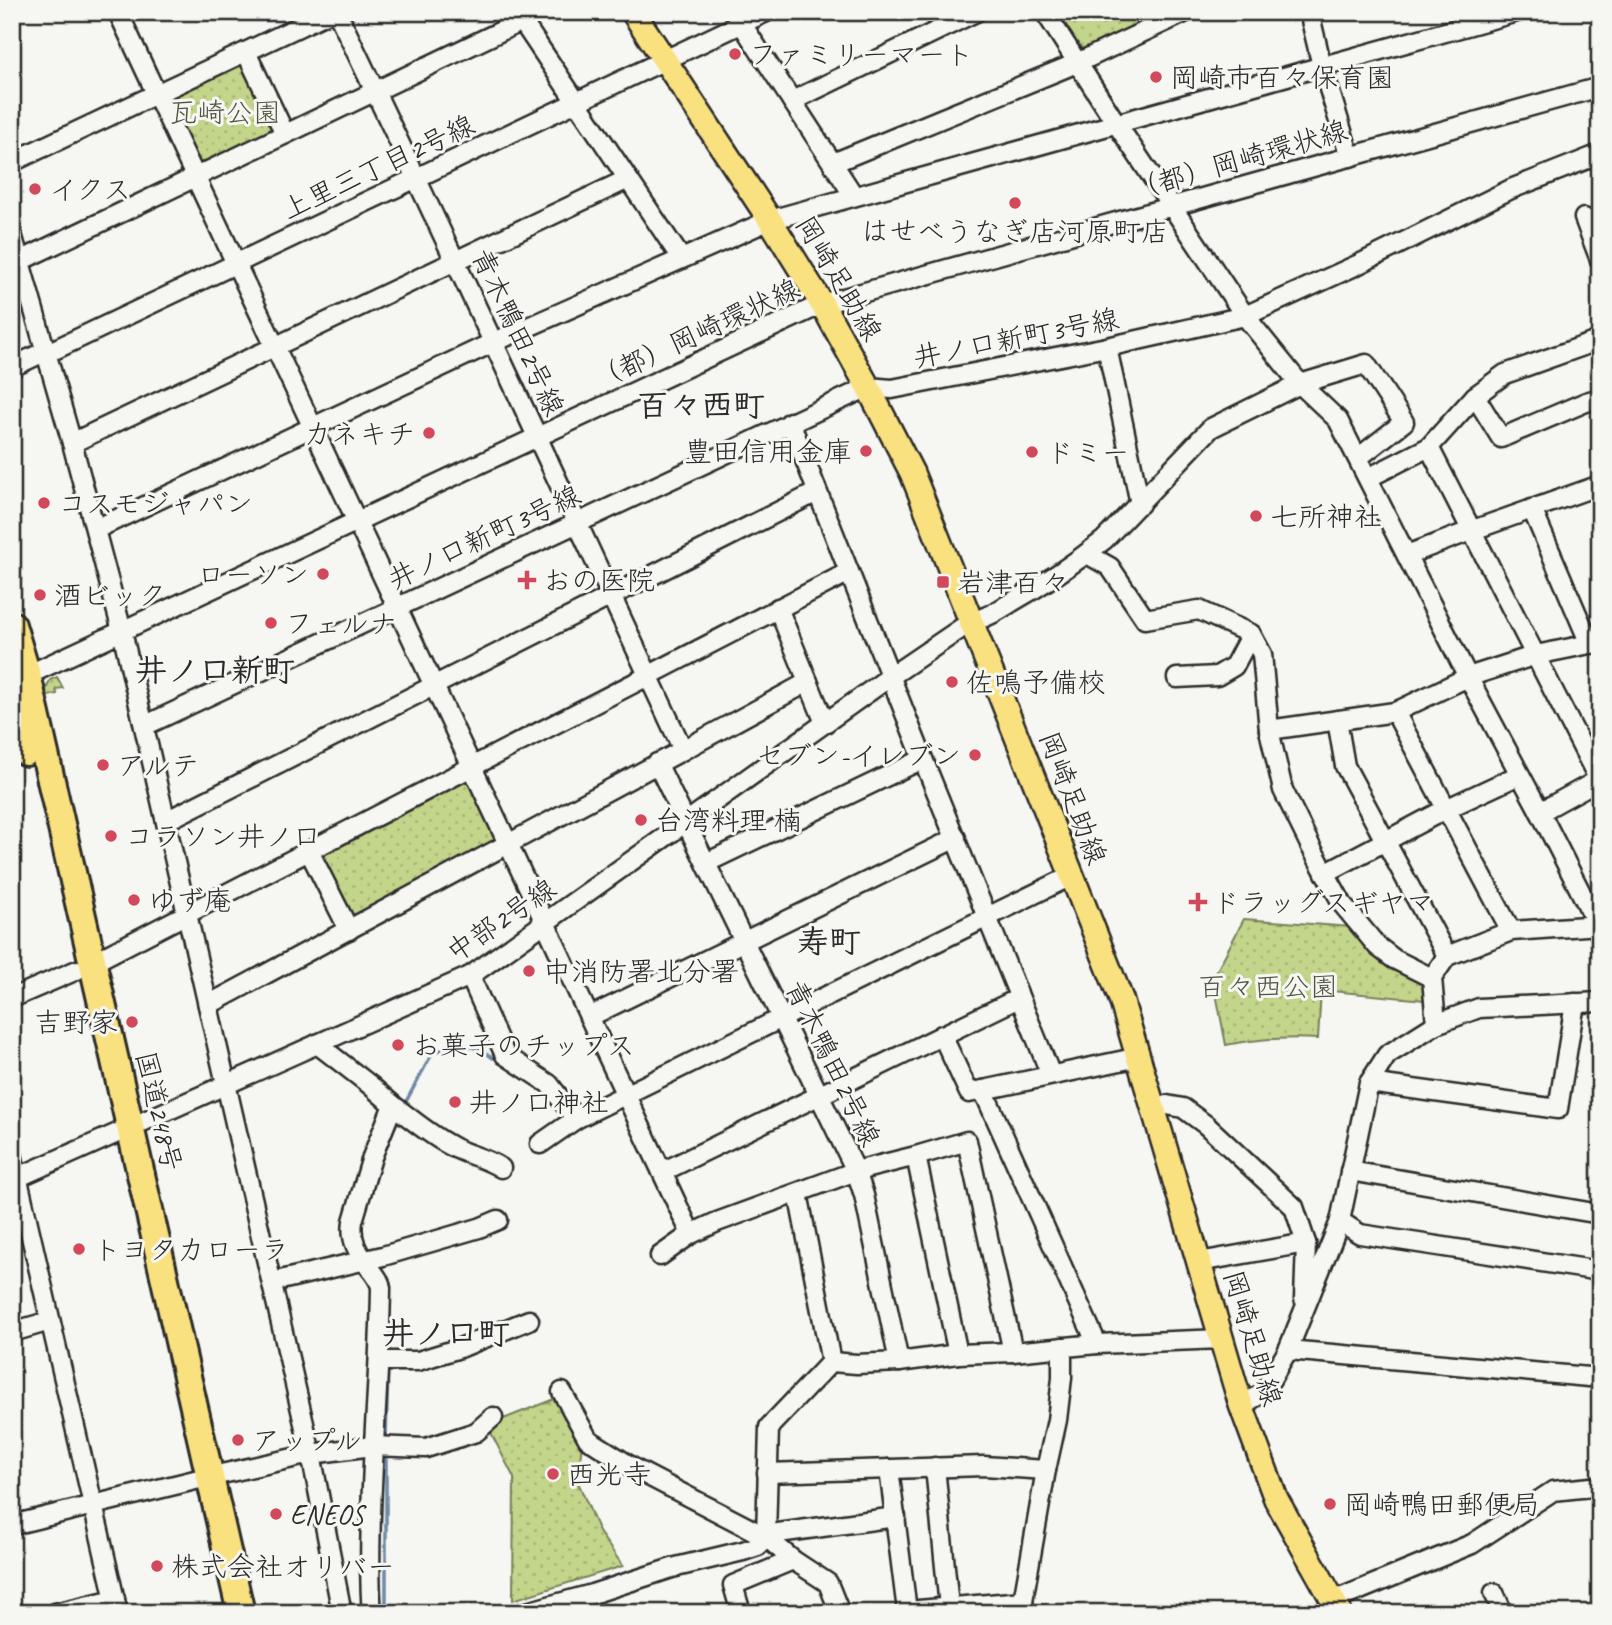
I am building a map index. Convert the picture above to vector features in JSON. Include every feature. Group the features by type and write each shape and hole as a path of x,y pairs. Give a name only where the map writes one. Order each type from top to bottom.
{"highway":[{"name":"国道248号","path":"12,625 17,684 203,1478 241,1613"},
{"name":"国道248号","path":"203,1478 224,1613"}],"main road":[{"name":"岡崎足助線","path":"633,12 822,304 912,473 1121,999 1241,1405 1276,1499 1337,1607"}],"street":[{"path":"118,12 691,1234"},
{"path":"12,162 330,12"},
{"name":"青木鴨田2号線","path":"337,12 456,260 492,343 683,750"},
{"name":"上里三丁目2号線","path":"12,367 56,349 665,60 738,18 766,12"},
{"path":"792,101 976,12"},
{"path":"1045,12 1245,316 1300,384 1338,420 1599,929 1511,931 1447,956 1432,978 1436,1024"},
{"path":"833,163 1077,63 1186,12"},
{"path":"1308,12 1350,157"},
{"path":"96,529 492,343 770,220 1517,12"},
{"path":"20,261 375,91 519,17 681,258"},
{"path":"738,18 854,196"},
{"path":"246,52 285,134"},
{"name":"（都）岡崎環状線","path":"17,684 122,631 822,304 1600,87"},
{"name":"井ノ口新町3号線","path":"144,726 868,387 892,389 1107,347 1245,316 1357,265 1511,189 1600,153"},
{"path":"72,443 628,179"},
{"path":"1584,218 1600,260"},
{"path":"12,234 96,529 122,631 311,1454 342,1613"},
{"path":"1368,478 1429,447 1475,396 1505,374 1600,340"},
{"path":"1107,347 1140,504"},
{"name":"中部2号線","path":"15,1179 470,976 891,676 972,621 983,619 1023,596 1087,554 1140,504 1211,428 1300,384 1366,364 1404,422 1358,458"},
{"path":"1475,396 1501,438 1600,398"},
{"path":"790,422 1051,1075"},
{"path":"1429,447 1599,779 1540,812"},
{"path":"1407,555 1532,509 1598,489"},
{"path":"166,821 817,492"},
{"path":"1269,730 1395,712 1468,677 1536,655 1595,643 1532,509"},
{"path":"1087,554 1110,567 1145,620 1199,610 1251,634 1262,654 1269,730 1283,790 1325,873 1343,905 1377,946 1394,959 1432,978"},
{"path":"12,998 84,966 849,572"},
{"path":"778,608 825,723"},
{"path":"1177,678 1217,676 1234,666 1251,634"},
{"path":"208,1005 808,682"},
{"path":"1395,712 1511,931"},
{"path":"1337,720 1345,766 1447,956"},
{"path":"706,863 923,759"},
{"name":"青木鴨田2号線","path":"657,763 856,1171 864,1195 899,1362"},
{"path":"1325,873 1446,808 1519,775"},
{"path":"589,1017 956,838"},
{"path":"309,851 349,930"},
{"path":"540,1144 576,1119 1071,876"},
{"path":"470,976 505,1055 549,1084 576,1119"},
{"path":"662,1172 1019,998"},
{"path":"1241,1405 1263,1393 1288,1350 1340,1221 1369,1083 1387,1055 1436,1024 1479,1008 1600,1002"},
{"path":"1369,1083 1558,1109 1576,1003"},
{"path":"942,1035 969,1093 1139,1057"},
{"path":"317,1044 393,1105 449,1145 491,1161 501,1168"},
{"path":"983,1090 1097,1344"},
{"path":"372,1613 369,1584 372,1446 388,1361 382,1288 352,1240 353,1221 372,1157 393,1105"},
{"path":"1153,1107 1167,1105 1183,1108 1206,1125 1294,1207 1306,1243 1304,1310"},
{"path":"660,1256 691,1234 717,1222 856,1171 967,1141 1013,1352"},
{"path":"12,1154 15,1179 117,1606 55,1613"},
{"path":"916,1156 958,1354"},
{"path":"1350,1171 1600,1214"},
{"path":"798,1192 831,1362"},
{"path":"272,1282 383,1256 498,1220"},
{"path":"1340,1221 1360,1234 1600,1271"},
{"path":"1199,1262 1306,1243"},
{"path":"388,1361 418,1361 439,1355 529,1320"},
{"path":"12,1332 50,1321"},
{"path":"831,1362 899,1362 958,1354 1097,1344 1222,1339"},
{"path":"889,1469 907,1611 948,1607 1024,1607 1058,1409 1062,1347"},
{"path":"1288,1350 1600,1378"},
{"path":"766,1537 769,1427 831,1362"},
{"path":"562,1392 588,1438 635,1469 766,1537 793,1560 828,1583 840,1613"},
{"path":"12,1525 311,1454 372,1446 426,1448 477,1432 494,1417"},
{"path":"767,1473 984,1466 1046,1469"},
{"path":"935,1467 948,1607"},
{"path":"1337,1607 1472,1544 1553,1490 1600,1486"},
{"path":"523,1613 592,1594 672,1567 758,1546 766,1537 778,1533 895,1517"},
{"path":"741,1613 733,1585 793,1560"},
{"path":"1494,1593 1503,1613"}],"green space":[{"path":"1052,12 1175,12 1078,53"},
{"name":"瓦崎公園","path":"242,59 279,128 202,168 166,94"},
{"path":"57,677 63,688 56,689 57,694 43,697 50,680"},
{"path":"469,777 499,839 497,844 353,921 316,852"},
{"name":"百々西公園","path":"1244,919 1351,927 1390,967 1427,982 1424,1000 1321,990 1318,1039 1272,1039 1226,1045 1213,978"},
{"path":"559,1397 582,1441 578,1482 599,1532 623,1566 513,1600 514,1478 489,1429 501,1420"}],"waterway":[{"path":"403,1107 433,1052 464,1046 478,1049 493,1058"},
{"path":"367,1205 384,1152 399,1117"},
{"path":"362,1219 360,1235 371,1255"},
{"path":"388,1354 389,1327"},
{"path":"386,1441 388,1365"},
{"path":"386,1453 386,1613"}],"place":[{"name":"ファミリーマート","path":"735,54"},
{"name":"岡崎市百々保育園","path":"1156,77"},
{"name":"イクス","path":"35,189"},
{"name":"はせべうなぎ店河原町店","path":"1015,203"},
{"name":"カネキチ","path":"429,433"},
{"name":"豊田信用金庫","path":"866,451"},
{"name":"ドミー","path":"1032,452"},
{"name":"コスモジャパン","path":"44,503"},
{"name":"七所神社","path":"1256,516"},
{"name":"ローソン","path":"323,574"},
{"name":"おの医院","path":"527,580"},
{"name":"岩津百々","path":"943,582"},
{"name":"酒ビック","path":"40,595"},
{"name":"フェルナ","path":"271,623"},
{"name":"佐鳴予備校","path":"952,682"},
{"name":"セブン-イレブン","path":"975,755"},
{"name":"アルテ","path":"103,765"},
{"name":"台湾料理 楠","path":"641,820"},
{"name":"コラソン井ノ口","path":"111,836"},
{"name":"ゆず庵","path":"134,900"},
{"name":"ドラッグスギヤマ","path":"1198,902"},
{"name":"中消防署北分署","path":"529,971"},
{"name":"吉野家","path":"132,1022"},
{"name":"お菓子のチップス","path":"398,1045"},
{"name":"井ノ口神社","path":"455,1102"},
{"name":"トヨタカローラ","path":"79,1249"},
{"name":"アップル","path":"238,1440"},
{"name":"西光寺","path":"553,1474"},
{"name":"岡崎鴨田郵便局","path":"1330,1504"},
{"name":"ENEOS","path":"276,1514"},
{"name":"株式会社オリバー","path":"157,1566"}],"district":[{"name":"百々西町","path":"701,405"},
{"name":"井ノ口新町","path":"215,670"},
{"name":"寿町","path":"829,941"},
{"name":"井ノ口町","path":"446,1333"}]}
